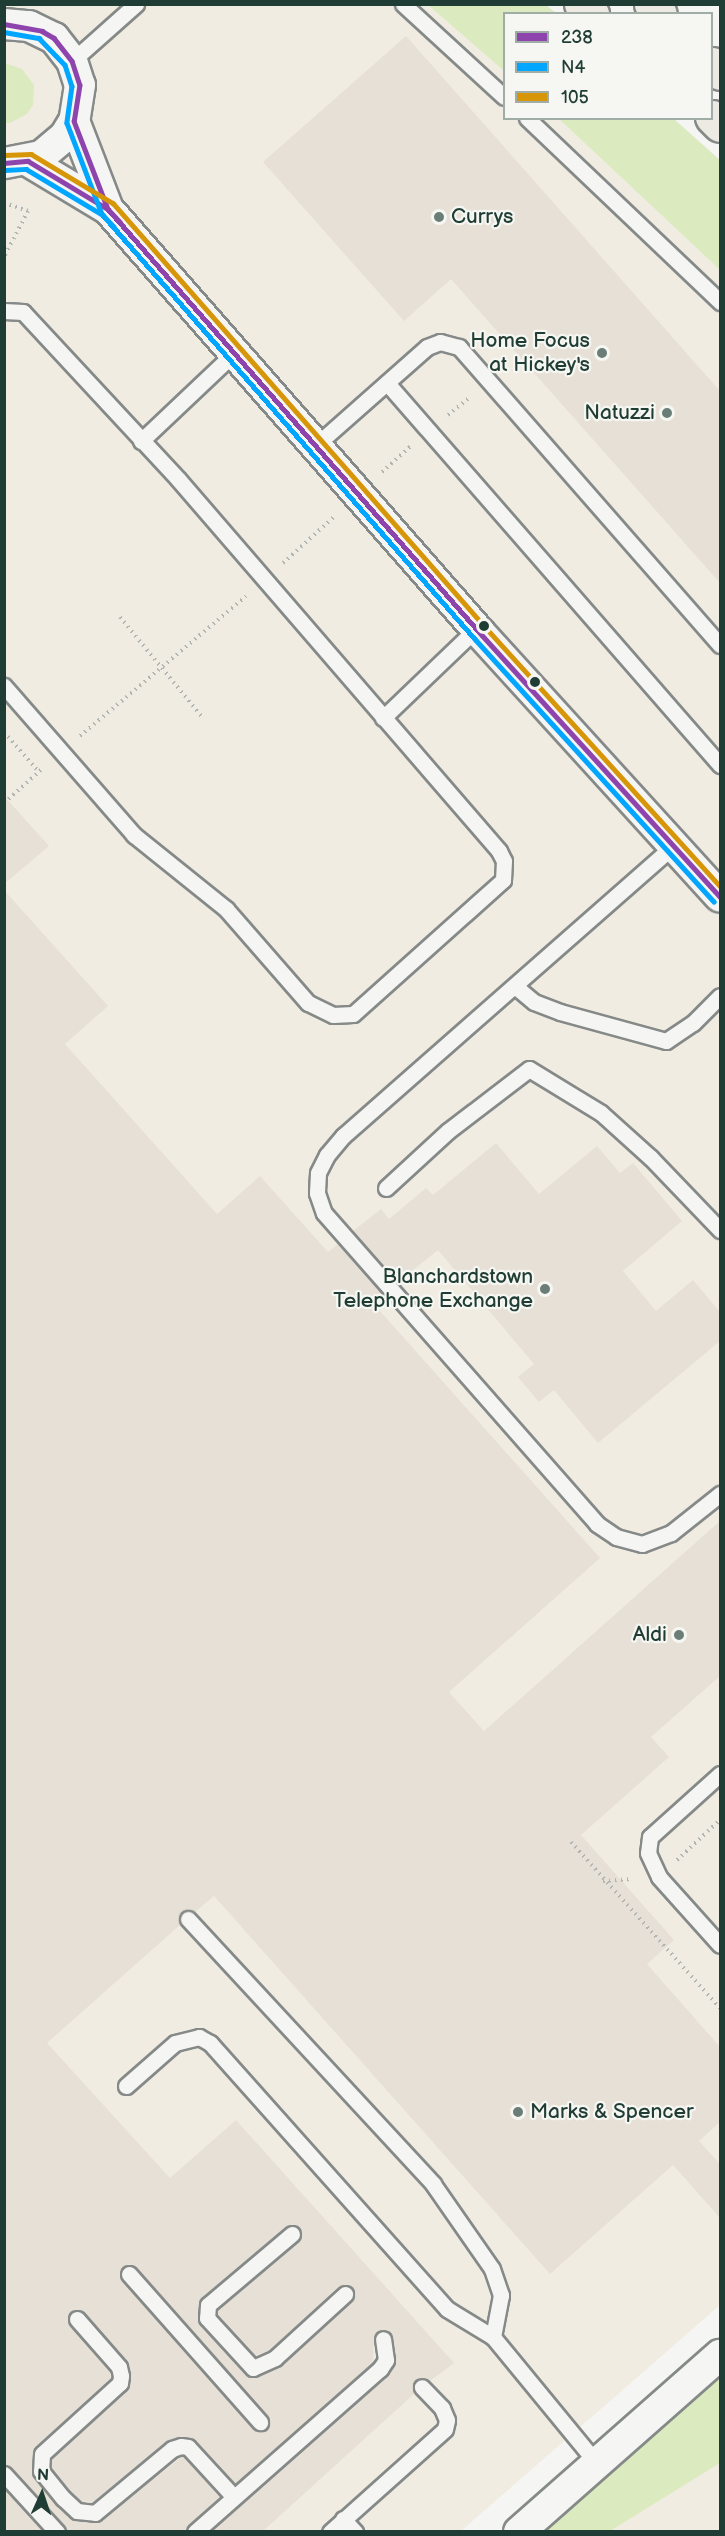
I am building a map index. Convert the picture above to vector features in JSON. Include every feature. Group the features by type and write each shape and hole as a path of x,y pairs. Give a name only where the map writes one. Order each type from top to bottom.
{"street":[{"path":"4,24 42,31 54,38 72,61 80,85 74,121 52,149 16,162"},
{"path":"74,121 108,208 315,446 672,848 720,897"},
{"path":"16,162 108,208"},
{"path":"519,2532 720,2355"}],"lane":[{"path":"72,61 136,4"},
{"path":"403,4 503,96"},
{"path":"529,120 720,302"},
{"path":"4,311 23,312 141,441 384,718 499,850 504,861 503,880 353,1014 333,1016 308,1003 226,909 120,821 4,686"},
{"path":"315,446 427,347 440,342 459,347 720,645"},
{"path":"141,441 234,353"},
{"path":"387,383 720,765"},
{"path":"384,718 477,628"},
{"path":"672,848 516,987 343,1136 327,1155 318,1173 317,1193 324,1213 597,1524 616,1537 642,1544 671,1533 720,1494"},
{"path":"516,987 534,1002 560,1012 666,1041 693,1023 720,996"},
{"path":"386,1188 448,1131 530,1069 601,1113 651,1158 720,1230"},
{"path":"720,1774 650,1837 648,1853 659,1877 720,1946"},
{"path":"188,1919 433,2184 492,2269 501,2295 493,2337"},
{"path":"126,2086 175,2043 198,2037 210,2043 447,2309 493,2337 598,2464"},
{"path":"292,2234 208,2305 207,2318 253,2368 275,2358 345,2294"},
{"path":"129,2274 260,2422"},
{"path":"77,2319 119,2367 121,2376 120,2383 42,2454 41,2471 63,2498 77,2511 95,2513 172,2449 181,2446 188,2446 234,2497"},
{"path":"195,2532 380,2369 386,2360 383,2339"},
{"path":"330,2532 445,2429 447,2420 442,2408 422,2387"},
{"path":"4,2474 57,2532"},
{"path":"343,2519 356,2532"}],"path":[{"path":"4,203 28,211 4,256"},
{"path":"120,617 203,718"},
{"path":"4,732 39,772"},
{"path":"4,803 61,752"},
{"path":"571,1842 720,2008"}],"shaded area":[{"path":"5,5 428,5 503,70 503,120 560,120 720,270 720,2305 461,2531 5,2532"},
{"path":"720,2409 720,2531 582,2531"}],"green space":[{"path":"428,5 546,5 555,12 503,12 503,70"},
{"path":"5,63 22,69 34,85 33,105 27,114 10,123 5,123"},
{"path":"560,120 675,120 720,160 720,270"},
{"path":"720,2355 720,2463 610,2531 516,2532"}],"building":[{"name":"Currys","path":"406,36 720,391 720,583 451,279 404,321 263,162"},
{"path":"4,796 49,846 4,884"},
{"path":"4,890 108,1006 65,1044 217,1214 260,1176 328,1252 338,1244 382,1294 372,1302 600,1558 449,1692 484,1731 720,1521 720,1676 651,1737 669,1757 581,1835 674,1940 647,1964 720,2047 720,2122 699,2141 720,2164 720,2218 673,2165 550,2274 214,1896 195,1912 182,1911 180,1925 47,2043 170,2178 236,2120 454,2363 430,2381 416,2380 415,2393 262,2532 210,2532 387,2376 396,2359 392,2337 387,2330 374,2335 373,2363 235,2484 195,2440 178,2437 166,2442 92,2503 81,2502 70,2491 51,2468 51,2459 127,2390 131,2374 126,2361 84,2313 70,2312 69,2325 110,2372 111,2378 35,2447 33,2476 70,2518 97,2522 183,2456 220,2497 186,2532 67,2532 4,2465","holes":["295,2225 301,2232 299,2241 217,2310 217,2315 255,2356 270,2350 339,2286 348,2285 354,2296 282,2365 250,2377 200,2324 199,2301 286,2227","128,2264 136,2268 267,2416 266,2430 253,2428 122,2280 120,2270"]},
{"name":"Blanchardstown Telephone Exchange","path":"496,1143 539,1194 597,1146 620,1173 633,1163 682,1221 623,1271 656,1311 693,1280 720,1312 720,1341 598,1443 554,1390 539,1402 518,1377 534,1364 438,1250 398,1282 353,1231 381,1209 389,1219 426,1188 433,1195"},
{"path":"4,2489 43,2532 4,2532"}],"transit line":[{"name":"238","path":"4,24 42,31 54,38 72,61 80,85 74,121 108,209 481,634 720,897"},
{"name":"N4","path":"4,32 39,38 65,65 72,86 67,123 102,214 475,639 714,902"},
{"name":"105","path":"4,155 31,154 113,203 487,629 720,886"},
{"name":"238","path":"4,163 28,161 108,209 120,222"},
{"name":"N4","path":"5,170 26,169 103,215 114,227"}],"place":[{"name":"Currys","path":"439,217"},
{"name":"Home Focus at Hickey's","path":"602,353"},
{"name":"Natuzzi","path":"667,413"},
{"name":"Blanchardstown Telephone Exchange","path":"545,1289"},
{"name":"Aldi","path":"679,1635"},
{"name":"Marks & Spencer","path":"518,2112"}]}
